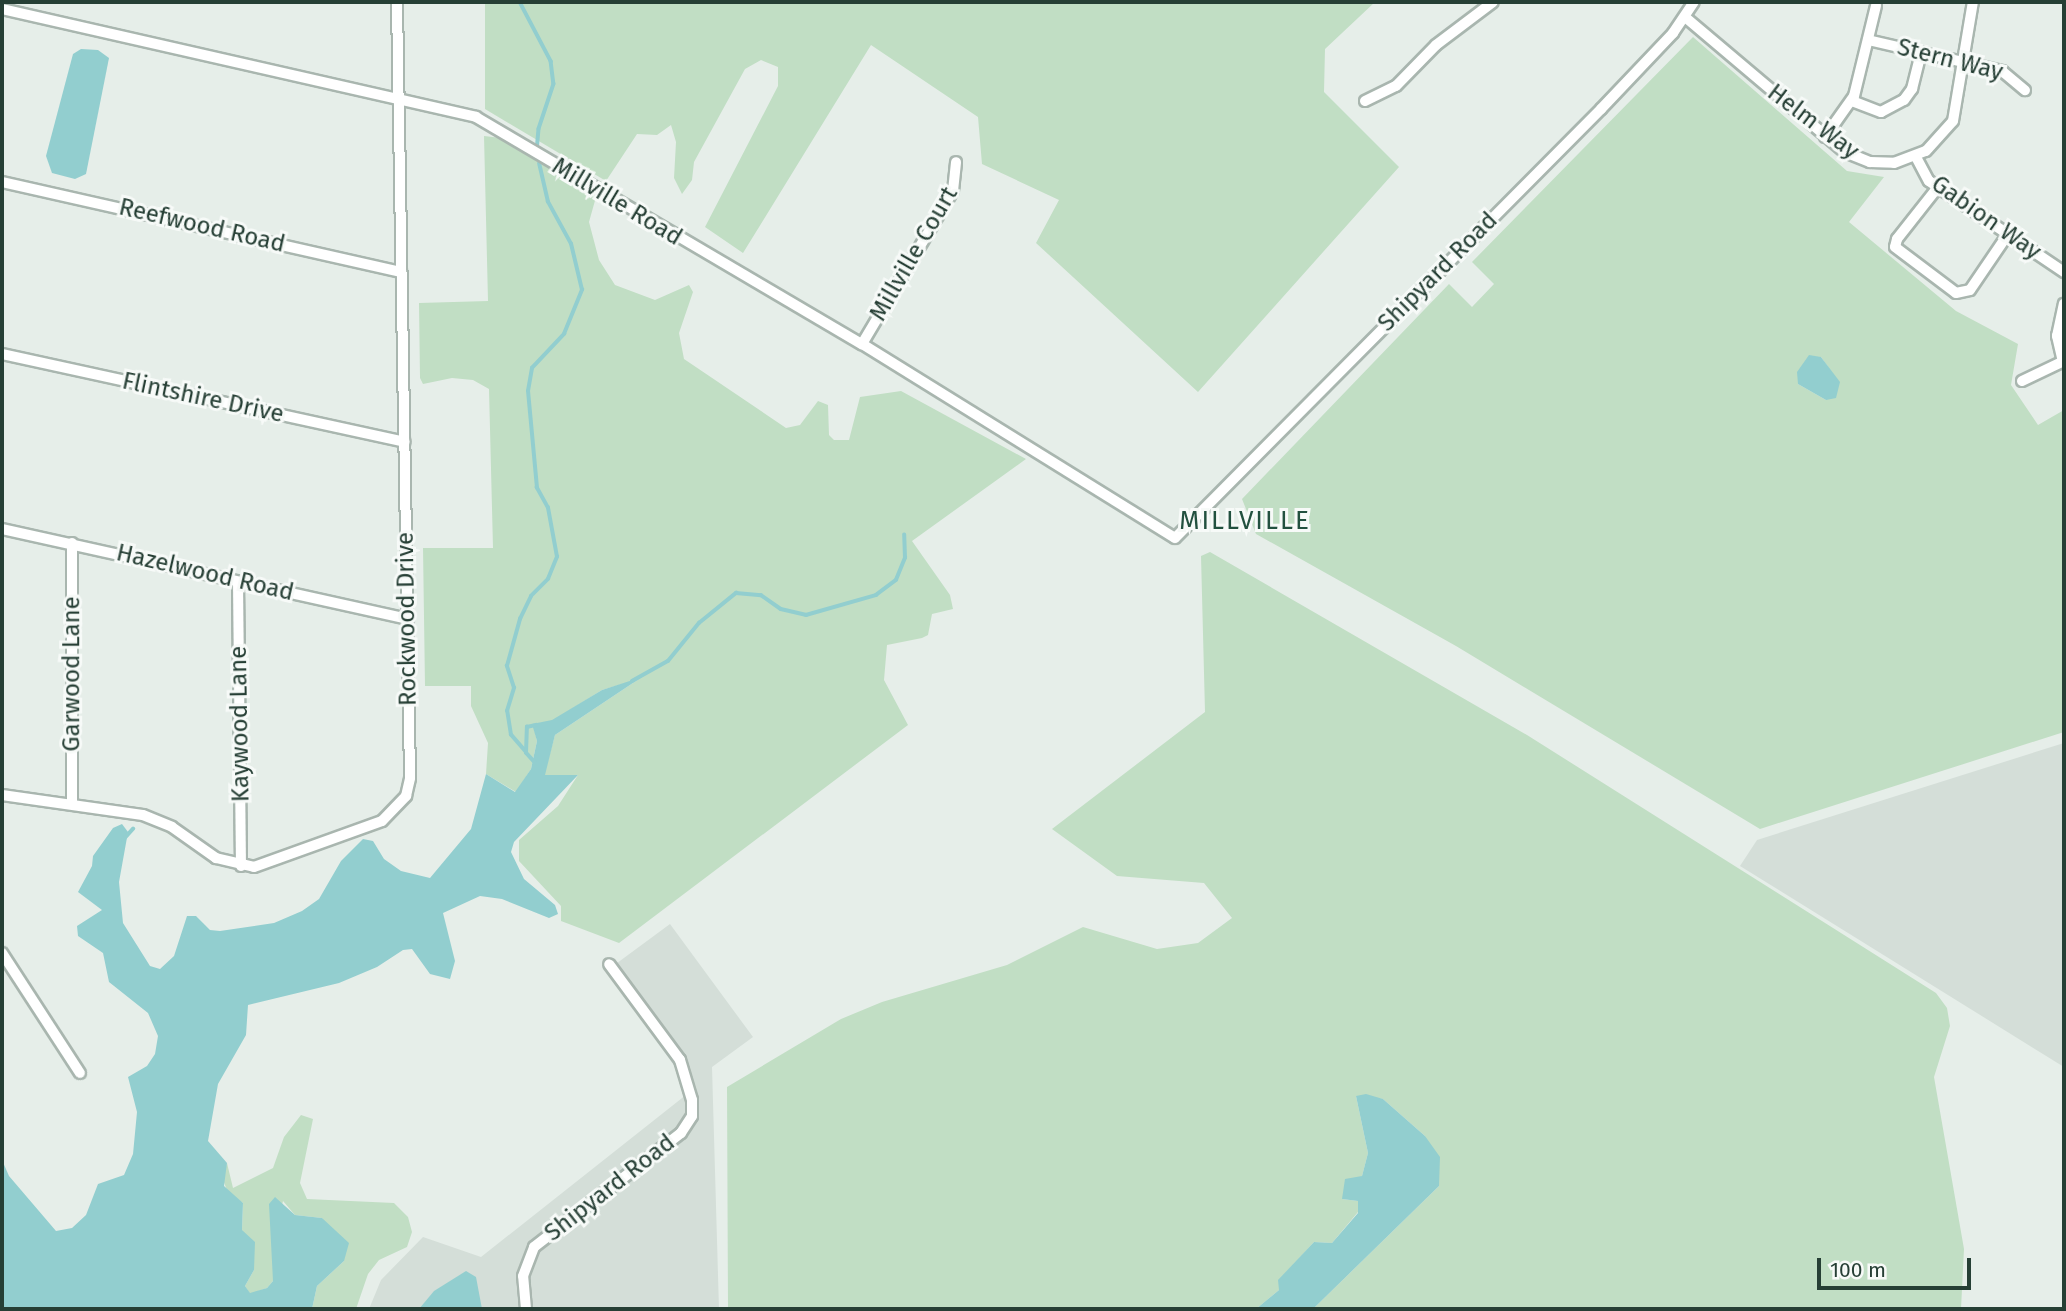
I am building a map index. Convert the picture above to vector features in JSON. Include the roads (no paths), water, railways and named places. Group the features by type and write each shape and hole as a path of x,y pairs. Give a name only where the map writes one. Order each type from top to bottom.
{"street":[{"name":"Rockwood Drive","path":"2,795 152,818 216,858 242,866 264,865 369,826 400,806 410,778 397,2"},
{"path":"1365,101 1396,86 1436,45 1493,2"},
{"name":"Shipyard Road","path":"1175,538 1601,109 1685,17 1694,2"},
{"path":"1916,157 1937,142 1953,121 1965,63 1973,2"},
{"path":"1825,136 1852,102 1876,6"},
{"name":"Millville Road","path":"2,9 398,98 487,122 862,344 1175,538"},
{"name":"Helm Way","path":"1685,17 1845,152 1871,162 1916,157"},
{"name":"Stern Way","path":"1868,40 2008,73 2025,90"},
{"path":"1852,102 1881,112 1904,100 1912,89 1921,52"},
{"name":"Gabion Way","path":"1916,157 1923,172 1938,187 2064,272"},
{"name":"Millville Court","path":"862,344 953,191 956,162"},
{"name":"Reefwood Road","path":"2,182 401,272"},
{"path":"1938,187 1897,239 1895,247 1956,293 1970,290 2008,234"},
{"path":"2022,382 2064,361 2057,336 2064,304"},
{"name":"Flintshire Drive","path":"2,354 404,442"},
{"name":"Hazelwood Road","path":"2,529 408,619"},
{"name":"Garwood Lane","path":"72,543 72,804"},
{"name":"Kaywood Lane","path":"238,582 242,866"},
{"path":"2,953 80,1073"},
{"name":"Shipyard Road","path":"526,1309 523,1276 534,1247 681,1133 692,1116 692,1100 680,1060 609,964"}],"water":[{"path":"81,49 98,50 109,58 86,174 75,179 52,173 46,156 73,54"},
{"path":"1809,355 1821,357 1840,382 1836,398 1826,400 1798,384 1797,372"},
{"path":"642,677 555,735 545,775 578,775 514,842 511,852 524,879 555,905 558,914 549,918 502,899 480,896 443,913 455,961 450,979 430,974 412,949 403,950 377,967 339,983 248,1005 246,1035 218,1084 208,1141 227,1163 224,1186 243,1203 242,1230 255,1242 254,1270 245,1286 250,1293 267,1288 273,1281 269,1204 275,1197 295,1215 322,1218 349,1243 344,1261 317,1286 312,1309 2,1309 2,1160 9,1176 56,1231 72,1228 86,1215 98,1184 124,1175 133,1154 137,1112 128,1077 147,1066 155,1054 158,1036 148,1013 109,982 103,953 78,936 77,926 102,910 78,892 92,866 93,856 113,828 122,824 128,832 119,882 123,923 150,966 160,969 174,956 187,916 196,916 210,930 220,931 274,923 302,911 319,899 341,861 363,839 373,841 384,859 401,871 430,878 471,829 486,774 515,792 531,769 537,741 532,724 552,720 602,690"},
{"path":"1366,1094 1383,1099 1425,1136 1440,1157 1439,1186 1313,1309 1256,1309 1279,1290 1278,1280 1314,1242 1332,1243 1358,1213 1358,1201 1342,1199 1345,1179 1362,1176 1368,1153 1356,1096"},
{"path":"466,1271 476,1277 482,1309 419,1309 434,1291"}],"waterway":[{"path":"520,2 551,61 554,84 539,129 537,150"},
{"path":"525,751 511,735 507,711 514,688 507,666 520,619 531,596 548,579 557,557 548,508 537,488 528,391 532,368 564,334 582,290 571,244 548,202 539,164"},
{"path":"632,681 668,661 699,623 736,593 761,595 781,609 806,615 876,595 896,580 905,558 904,535"},
{"path":"535,763 526,753 527,727 536,725"},
{"path":"123,840 133,829"}],"district":[{"name":"MILLVILLE","path":"1245,521"}]}
